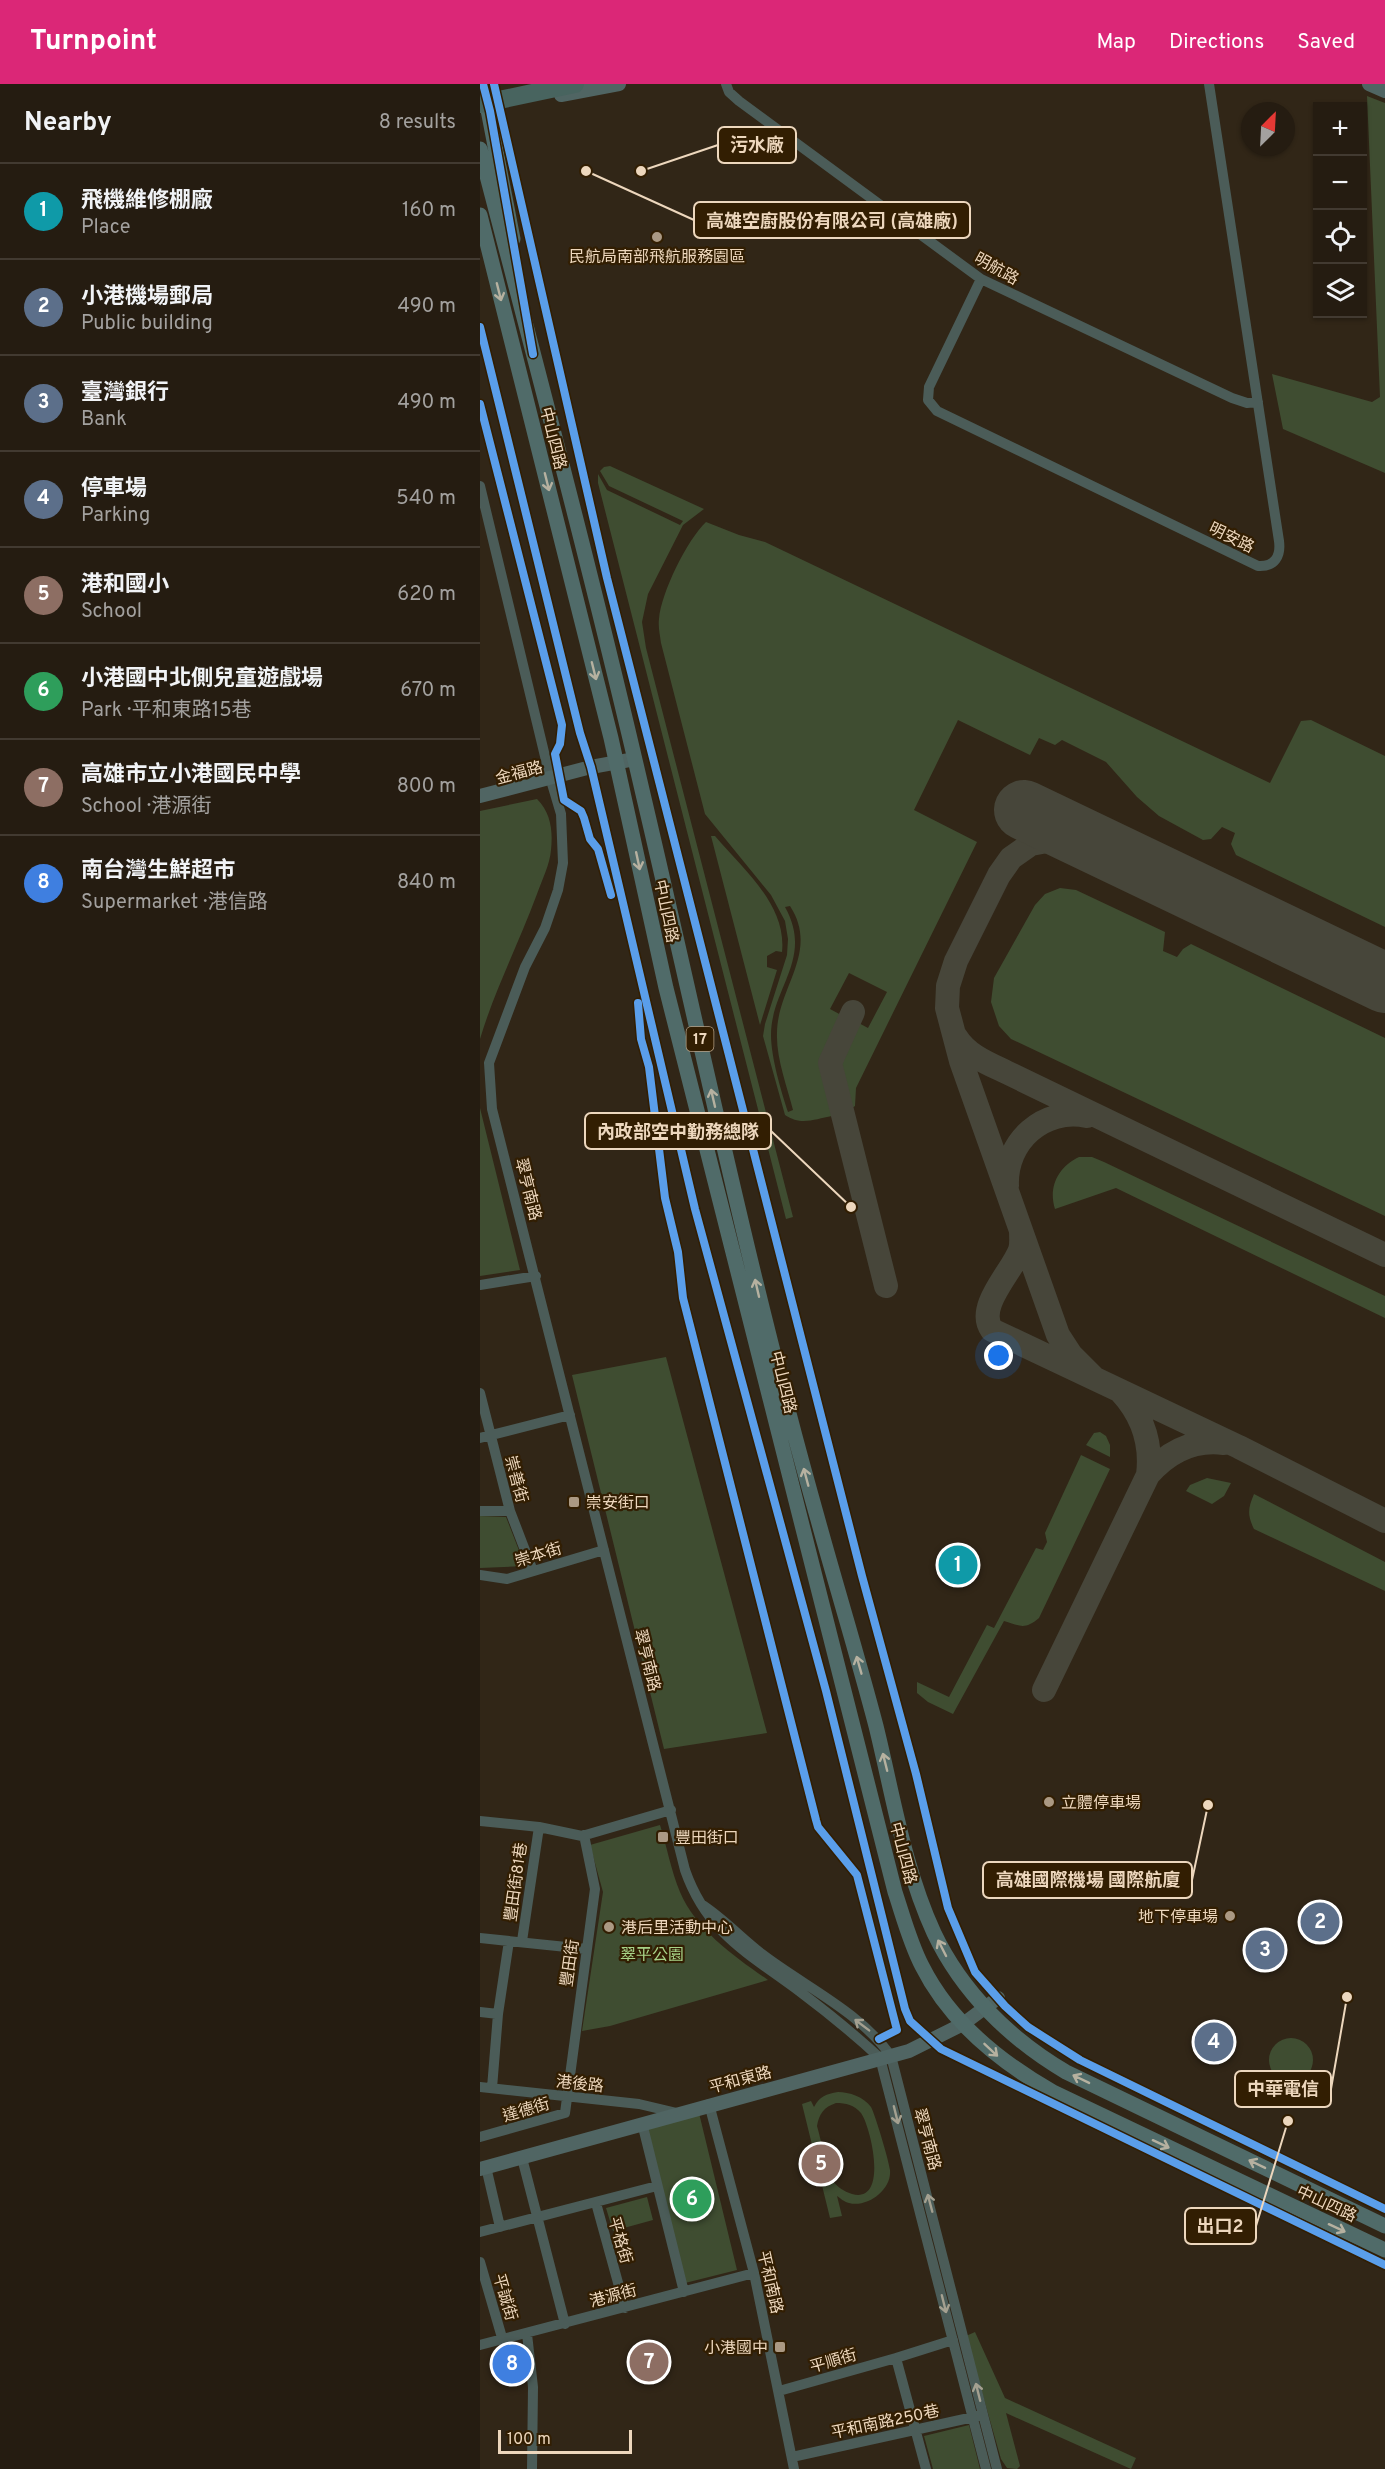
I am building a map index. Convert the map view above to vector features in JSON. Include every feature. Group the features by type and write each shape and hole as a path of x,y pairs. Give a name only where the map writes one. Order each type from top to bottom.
{"highway":[{"path":"480,94 524,84"},
{"path":"483,110 569,85"}],"main road":[{"name":"中山四路","path":"483,84 483,110 533,354"},
{"name":"中山四路","path":"480,149 635,759 771,1352 874,1721 912,1872 933,1929 947,1957 985,2009 1017,2039 1066,2072 1385,2226"},
{"name":"中山四路","path":"480,215 616,763 666,988 895,1892 921,1965 937,1992 963,2024 998,2057 1022,2074 1053,2092 1385,2250"},
{"name":"中山四路","path":"480,237 493,267"}],"street":[{"path":"483,110 619,84"},
{"name":"明航路","path":"726,84 729,92 738,101 981,279 1232,398 1247,403 1258,402"},
{"name":"明安路","path":"981,279 928,387 928,400 937,411 1262,567 1274,562 1280,549 1209,84"},
{"name":"翠亨南路","path":"480,486 550,777 561,814 562,863 558,890 545,928 525,967 489,1063 492,1109 685,1870 699,1902 763,1954 878,2037 886,2057 997,2469"},
{"name":"金福路","path":"480,796 550,777 635,759"},
{"path":"480,1285 536,1276"},
{"name":"崇善街","path":"480,1393 485,1437 533,1571"},
{"path":"485,1437 570,1415"},
{"path":"480,1511 510,1511"},
{"name":"崇本街","path":"480,1575 507,1579 604,1550"},
{"path":"480,1821 539,1827 584,1835 671,1810"},
{"name":"豐田街81巷","path":"522,1941 539,1827"},
{"name":"豐田街","path":"567,2096 595,1889 584,1835"},
{"path":"480,1938 586,1949"},
{"path":"492,2088 498,2014 509,1941"},
{"name":"平和東路","path":"483,2168 916,2048 963,2024 998,1998"},
{"path":"480,2012 498,2014"},
{"name":"翠亨南路","path":"886,2057 986,2469"},
{"name":"港後路","path":"480,2087 639,2104 677,2113"},
{"name":"達德街","path":"480,2138 565,2113 567,2096"},
{"name":"平和南路","path":"709,2104 754,2273 794,2469"},
{"path":"642,2123 684,2292"},
{"path":"522,2158 565,2324"},
{"path":"480,2232 500,2227 483,2168"},
{"path":"596,2203 657,2186"},
{"name":"平格街","path":"500,2227 596,2203 625,2308"},
{"name":"平誠街","path":"480,2262 503,2341"},
{"name":"港源街","path":"480,2345 503,2341 754,2273"},
{"path":"527,2334 533,2387 532,2469"},
{"name":"平順街","path":"779,2391 953,2340"},
{"path":"896,2358 926,2469"},
{"name":"平和南路250巷","path":"792,2457 984,2414"}],"green space":[{"path":"1367,96 1385,103 1385,473 1283,429 1272,374 1372,402 1380,397"},
{"path":"610,466 704,509 683,525 648,594 642,622 646,648 793,1217 786,1219 598,483 598,474 607,490 680,525 683,521 609,486 600,471"},
{"path":"706,522 765,542 1270,783 1301,721 1311,720 1385,756 1385,927 1236,855 1231,844 1235,833 1222,827 1211,839 1203,840 1159,816 1137,797 1106,762 1062,740 1055,745 1039,738 1030,755 958,720 914,810 977,842 856,1088 855,1106 849,1110 837,1062 855,1021 868,1028 887,992 849,973 830,1009 843,1016 824,1061 836,1113 808,1121 797,1120 785,1115 763,1036 787,955 788,939 785,921 771,895 705,814 661,643 659,619 665,595 683,554","holes":["790,906 798,923 801,939 799,955 783,1001 777,1033 780,1062 793,1110 788,1112 775,1063 771,1035 777,1002 789,973 795,942 793,926 785,907"]},
{"path":"537,799 542,804 550,823 552,843 549,861 480,1039 480,811"},
{"path":"711,836 715,836 750,875 770,903 778,919 782,935 782,952 776,951 767,956 767,967 777,970 760,1025"},
{"path":"1060,888 1076,890 1165,932 1163,951 1177,957 1191,944 1385,1038 1385,1216 1011,1039 999,1026 991,1002 994,978 1035,905 1045,894"},
{"path":"480,1108 520,1270 480,1276"},
{"path":"1079,1157 1092,1157 1104,1162 1385,1296 1385,1318 1116,1188 1055,1209 1053,1193 1056,1178 1065,1166"},
{"path":"666,1357 767,1733 664,1749 572,1375"},
{"path":"1100,1432 1106,1436 1110,1445 1110,1457 1086,1445 1094,1433"},
{"path":"1081,1455 1110,1469 1039,1618 1026,1626 1004,1621 953,1714 928,1702 917,1693 917,1682 949,1697 987,1625 994,1628 1036,1548 1043,1550 1047,1542 1045,1533"},
{"path":"1207,1478 1231,1483 1224,1496 1212,1504 1186,1491 1190,1485"},
{"path":"1254,1494 1385,1562 1385,1591 1254,1529 1249,1512"},
{"path":"480,1516 506,1517 525,1566 480,1568"},
{"name":"翠平公園","path":"660,1825 680,1892 696,1919 718,1942 768,1980 610,2026 582,2031 603,1892 590,1845"},
{"path":"1291,2038 1306,2045 1313,2060 1306,2075 1291,2082 1276,2075 1269,2060 1276,2045"},
{"path":"838,2092 856,2096 871,2107 882,2138 890,2177 883,2191 863,2203 849,2203 837,2196 842,2216 830,2218 802,2104 811,2101 814,2107 821,2098","holes":["836,2103 856,2108 861,2113 869,2133 874,2176 870,2188 863,2194 844,2191 830,2175 817,2126 825,2109"]},
{"path":"699,2113 737,2270 685,2283 645,2128"},
{"path":"647,2197 653,2220 613,2231 606,2208"},
{"path":"975,2332 1005,2398 1136,2458 1131,2469 1006,2413 1020,2466 1017,2469 1007,2468 1001,2459 966,2336"},
{"path":"969,2425 980,2469 933,2469 924,2436"}],"taxiway":[{"path":"1093,1377 1071,1355 1058,1335 961,1061 947,1008 948,986 956,961 999,875 1011,858 1031,844 1058,839 1099,847"},
{"path":"853,1012 830,1063 886,1286"},
{"path":"956,1037 966,1049 985,1062 1385,1255"},
{"path":"1007,1186 1008,1170 1013,1155 1020,1142 1030,1131 1042,1122 1056,1117 1087,1116"},
{"path":"1021,1231 1020,1250 991,1300 988,1321 992,1330 1239,1447 1385,1521"},
{"path":"1044,1690 1148,1475 1149,1452 1144,1430 1129,1401 1121,1392"},
{"path":"1148,1475 1164,1460 1182,1449 1202,1443 1224,1443"}],"runway":[{"path":"1024,810 1385,983"}],"cycle path":[{"path":"483,84 490,111 533,354"},
{"path":"494,84 607,578 862,1576 916,1774 948,1908 975,1972 1005,2006 1028,2027 1080,2060 1385,2209"},
{"path":"480,327 580,733 591,767 695,1209 826,1691 905,2009 910,2021 941,2049 1385,2265"},
{"path":"480,404 562,725 560,744 555,754 564,800 581,811 590,839 598,849 611,895"},
{"path":"638,1003 641,1039 649,1067 665,1198 678,1252 683,1298 818,1827 857,1875 897,2030 879,2039"}],"place":[{"name":"高雄空廚股份有限公司 (高雄廠)","path":"586,171"},
{"name":"污水廠","path":"641,171"},
{"name":"民航局南部飛航服務園區","path":"657,237"},
{"name":"內政部空中勤務總隊","path":"851,1207"},
{"name":"崇安街口","path":"574,1502"},
{"name":"飛機維修棚廠","path":"958,1565"},
{"name":"立體停車場","path":"1049,1802"},
{"name":"高雄國際機場 國際航廈","path":"1208,1805"},
{"name":"豐田街口","path":"663,1837"},
{"name":"地下停車場","path":"1230,1916"},
{"name":"小港機場郵局","path":"1320,1922"},
{"name":"港后里活動中心","path":"609,1927"},
{"name":"臺灣銀行","path":"1265,1950"},
{"name":"中華電信","path":"1347,1997"},
{"name":"停車場","path":"1214,2042"},
{"name":"出口2","path":"1288,2121"},
{"name":"港和國小","path":"821,2164"},
{"name":"小港國中北側兒童遊戲場","path":"692,2199"},
{"name":"小港國中","path":"780,2347"},
{"name":"高雄市立小港國民中學","path":"649,2362"},
{"name":"南台灣生鮮超市","path":"512,2364"}]}
